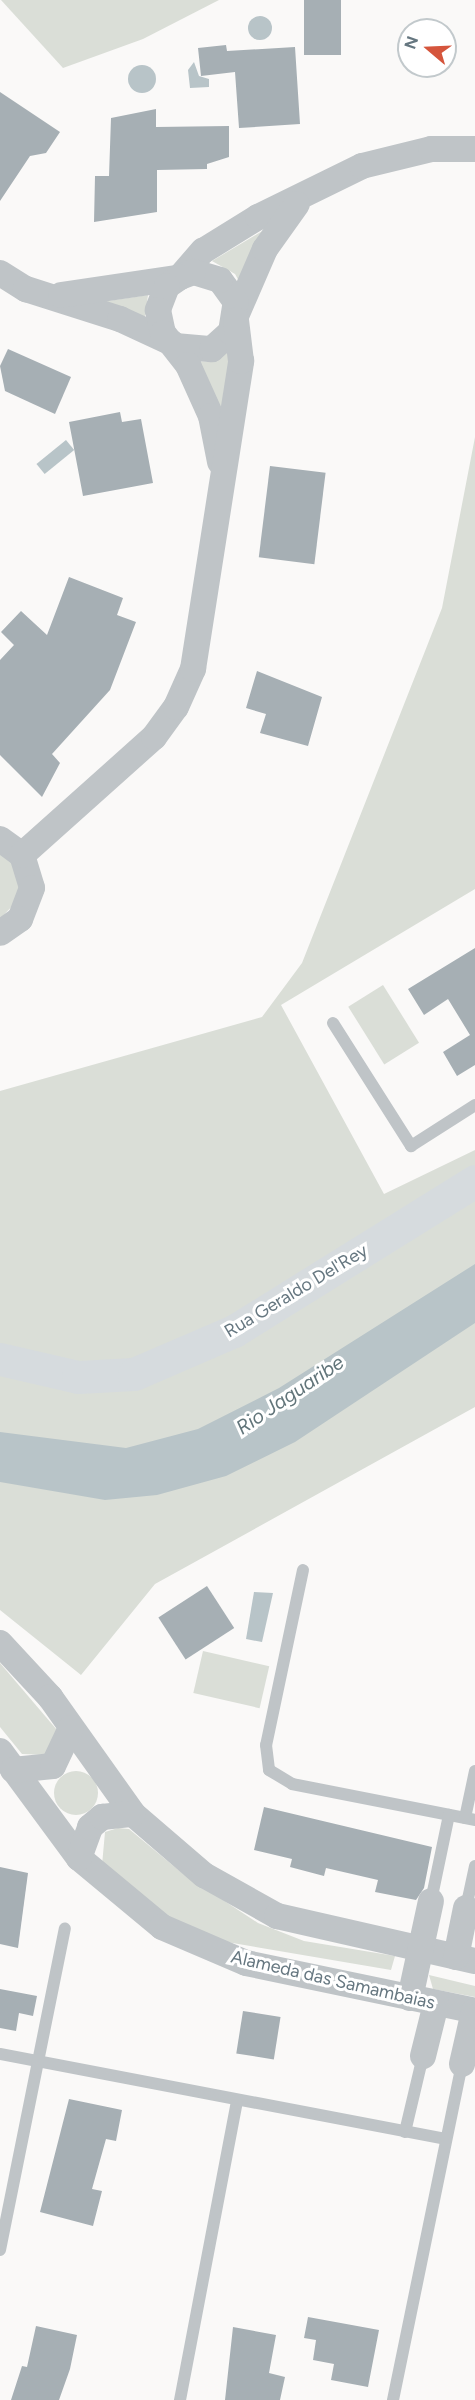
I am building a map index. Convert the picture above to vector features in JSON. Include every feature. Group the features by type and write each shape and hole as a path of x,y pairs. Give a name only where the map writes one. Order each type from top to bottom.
{"main road":[{"name":"Rua Geraldo Del'Rey","path":"0,1359 78,1377 134,1374 234,1331 475,1181"}],"street":[{"path":"221,471 211,416 158,310 178,278 203,251 258,217 299,201 333,179 394,156 475,149"},
{"path":"0,273 49,296 173,344 212,349 236,318 265,249 299,201"},
{"path":"22,855 127,764 176,707 201,632 221,471 241,361 236,302 220,280 193,272 178,278 49,296"},
{"path":"0,839 22,855 32,888 29,904 20,919 0,933"},
{"path":"0,1643 71,1728 133,1814 204,1875 277,1916 465,1959 466,1908"},
{"name":"Alameda das Samambaias","path":"6,1760 53,1766 71,1728"},
{"name":"Alameda das Samambaias","path":"6,1760 79,1858 126,1902 204,1949 246,1963 474,2011"},
{"path":"79,1858 90,1827 102,1817 133,1814"},
{"path":"410,1998 431,1901"},
{"path":"423,2056 436,2004"},
{"path":"462,2064 474,2011"}],"lane":[{"path":"333,1023 411,1146 475,1105"},
{"path":"303,1570 266,1745 269,1770 292,1784 470,1819 475,1772"},
{"path":"431,1901 449,1815"},
{"path":"466,1908 475,1866"},
{"path":"0,2250 65,1929"},
{"path":"0,2054 237,2102 444,2139"},
{"path":"405,2132 423,2056"},
{"path":"393,2400 444,2139 462,2064"},
{"path":"180,2400 237,2102"}],"shaded area":[{"path":"1,0 219,0 143,39 63,68"},
{"path":"264,230 241,285 235,274 212,261"},
{"path":"148,295 145,317 101,302"},
{"path":"231,347 224,415 197,361 211,362"},
{"path":"475,437 475,889 281,1005 384,1194 475,1150 475,1407 155,1584 81,1675 0,1610 0,1091 262,1017 302,963 442,608"},
{"path":"0,850 11,860 20,888 16,902 0,919"},
{"path":"383,985 419,1043 384,1064 348,1007"},
{"path":"203,1651 269,1666 260,1708 193,1693"},
{"path":"0,1663 57,1730 47,1755 22,1754 0,1727"},
{"path":"76,1771 92,1777 98,1793 92,1809 76,1815 60,1809 54,1793 60,1777"},
{"path":"118,1828 129,1829 182,1873 258,1923 304,1941 395,1956 391,1970 221,1941 170,1919 102,1865 105,1832"},
{"path":"429,1975 475,1986 475,1997 433,1989"}],"water":[{"path":"260,16 265,17 271,23 271,33 265,39 260,40 255,39 249,33 248,28 249,23 255,17"},
{"path":"194,62 199,76 209,79 209,87 190,88 188,70"},
{"path":"142,65 152,69 156,79 152,89 142,93 132,89 128,79 132,69"},
{"path":"66,440 74,450 45,474 36,464"},
{"name":"Rio Jaguaribe","path":"475,1264 475,1323 295,1442 226,1476 157,1495 105,1500 0,1482 0,1432 126,1448 198,1429 279,1388"},
{"path":"254,1592 273,1593 262,1642 246,1639"}],"building":[{"path":"304,0 341,0 341,55 304,55"},
{"path":"226,45 227,51 295,47 300,124 239,128 235,72 201,76 198,48"},
{"path":"0,92 60,132 46,153 30,156 0,201"},
{"path":"156,109 156,127 229,126 229,157 207,164 207,169 157,170 157,212 94,222 95,176 109,176 111,118"},
{"path":"8,349 71,377 55,414 5,391 0,366"},
{"path":"120,412 122,422 141,419 153,483 83,496 69,422"},
{"path":"270,466 326,473 314,564 259,557"},
{"path":"69,577 123,598 117,615 136,622 110,690 52,754 60,763 42,797 0,755 0,660 14,645 1,632 21,611 47,635"},
{"path":"257,671 322,697 308,746 260,733 266,714 246,708"},
{"path":"475,948 475,1065 457,1076 443,1052 470,1035 448,999 424,1015 408,989"},
{"path":"207,1586 234,1628 186,1660 158,1618"},
{"path":"264,1807 432,1847 424,1888 416,1900 375,1892 378,1880 326,1868 324,1876 290,1867 292,1859 254,1850"},
{"path":"0,1867 28,1873 18,1948 0,1944"},
{"path":"0,1989 37,1996 33,2016 19,2013 16,2031 0,2028"},
{"path":"243,2011 281,2017 274,2059 236,2053"},
{"path":"69,2099 122,2110 116,2141 106,2139 92,2189 102,2191 93,2226 40,2212"},
{"path":"308,2317 379,2330 368,2387 331,2380 334,2364 313,2360 316,2340 304,2338"},
{"path":"36,2326 77,2335 70,2369 59,2400 11,2400 22,2366 27,2367"},
{"path":"233,2327 276,2335 269,2373 285,2377 280,2400 225,2400"}]}
